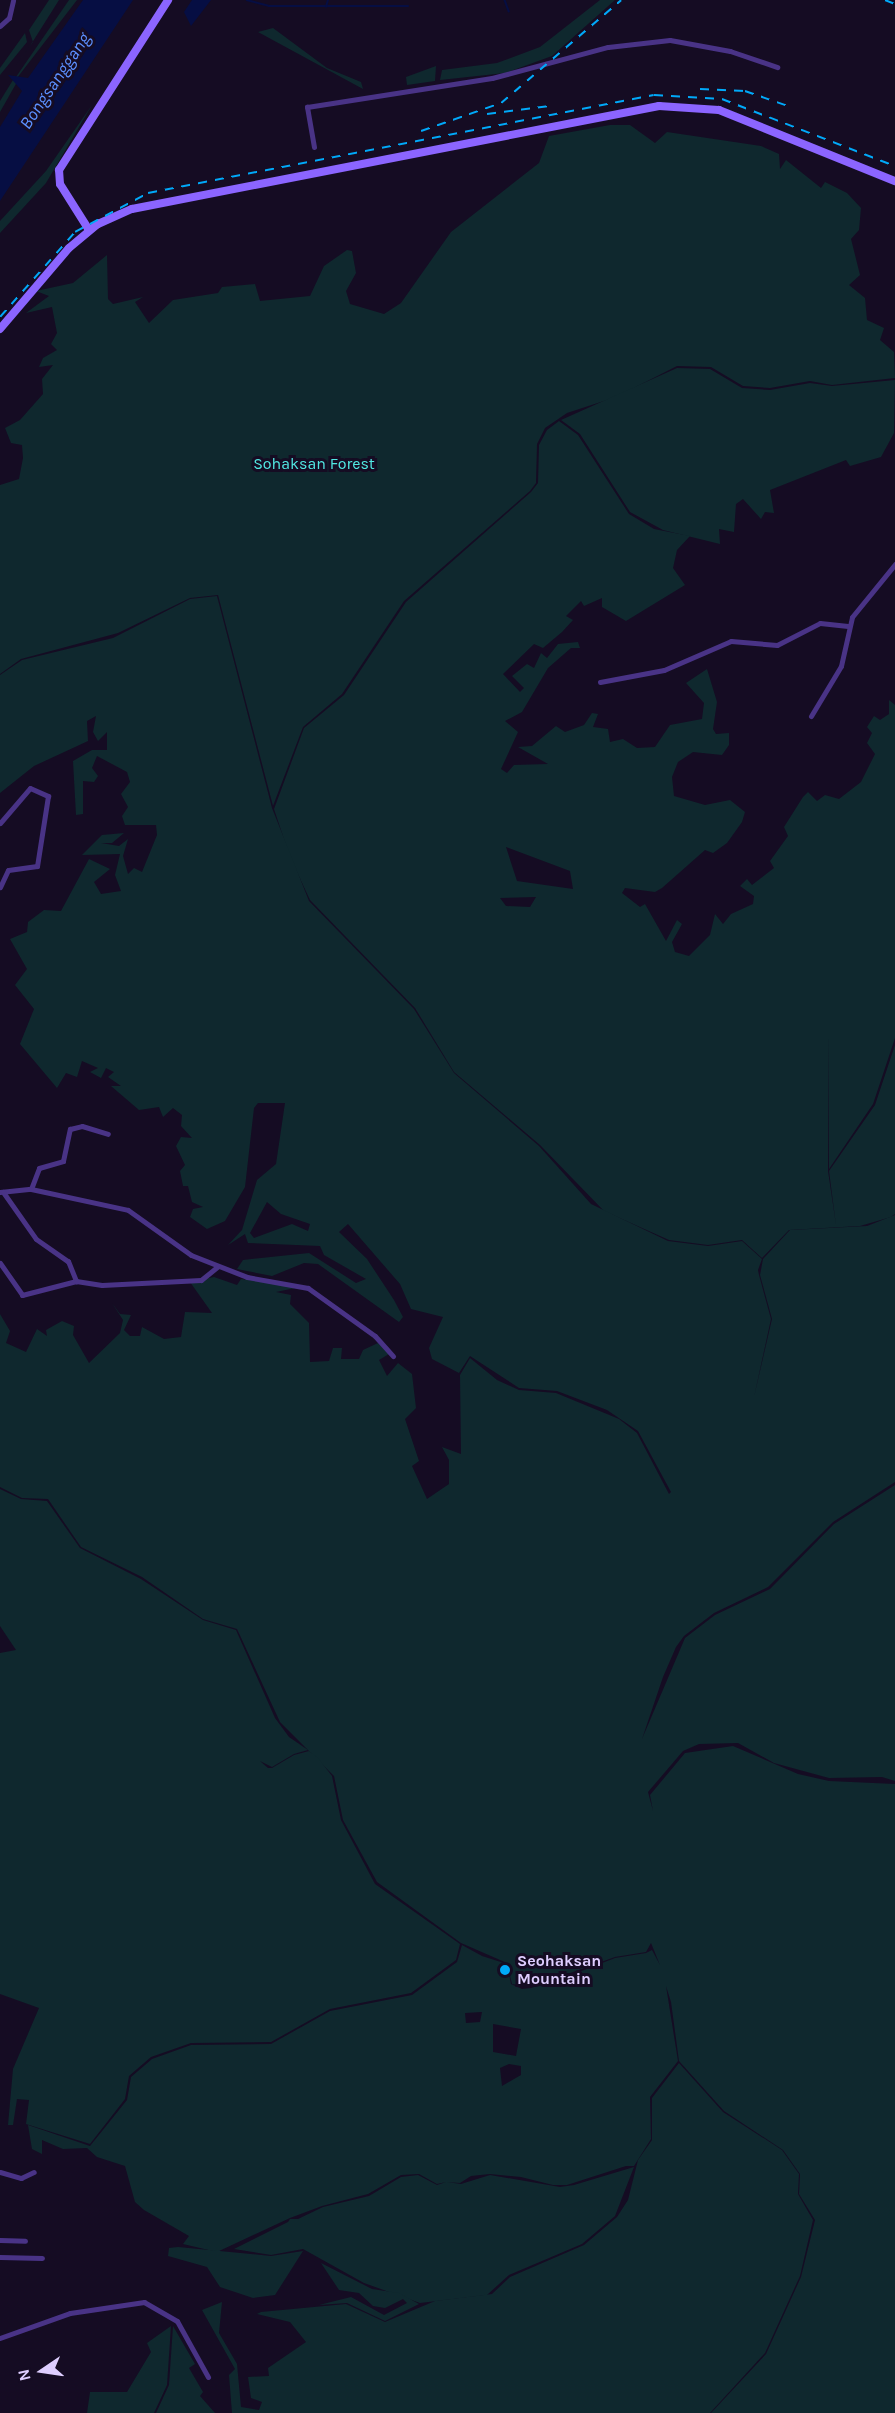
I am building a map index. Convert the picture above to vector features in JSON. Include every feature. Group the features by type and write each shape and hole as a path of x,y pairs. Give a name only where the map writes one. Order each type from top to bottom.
{"street":[{"path":"0,26 9,18 13,0"},
{"path":"89,230 60,184 59,170 168,0"},
{"path":"314,147 307,107 492,78 608,47 670,40 730,51 777,67"},
{"path":"0,329 89,230 132,209 185,195 398,161 676,104 719,110 895,181"},
{"path":"811,716 841,666 848,626 895,564"},
{"path":"600,682 664,670 731,641 777,645 820,623 848,626"},
{"path":"0,823 30,789 48,796 36,866 8,870 0,887"},
{"path":"31,1189 39,1168 63,1161 70,1129 82,1126 108,1134"},
{"path":"76,1281 68,1261 36,1239 2,1192 31,1189 128,1210 190,1255 217,1267 308,1288 375,1336 393,1356"},
{"path":"0,1263 22,1295 76,1281 102,1286 201,1280 217,1267"},
{"path":"0,2172 21,2178 34,2172"},
{"path":"0,2240 25,2241"},
{"path":"0,2256 42,2258"},
{"path":"0,2338 70,2313 144,2302 177,2321 208,2377"}],"green space":[{"path":"49,0 59,0 33,42 29,30"},
{"path":"69,0 77,0 17,78 16,77"},
{"path":"600,0 615,0 552,56 505,73 440,80 442,70 497,63 540,47"},
{"path":"273,28 327,68 361,82 363,89 258,32"},
{"path":"25,33 27,42 0,75 0,68"},
{"path":"436,66 435,81 407,85 406,77"},
{"path":"13,80 17,82 0,112 0,101"},
{"path":"92,105 46,183 0,233 0,221 46,171"},
{"name":"Sohaksan Forest","path":"610,125 630,125 655,143 667,132 761,146 779,154 780,169 786,160 821,188 825,182 847,193 861,208 859,230 851,239 860,275 849,285 865,298 867,320 884,328 880,340 894,352 895,378 832,385 810,381 770,388 743,386 711,367 677,366 616,397 567,413 545,428 537,444 536,483 530,491 404,601 342,694 303,727 273,806 218,595 190,598 118,633 21,659 0,674 0,485 19,479 23,458 22,445 11,443 5,428 20,420 43,394 42,379 53,365 39,367 43,358 57,350 51,344 57,333 52,307 26,313 49,296 36,291 73,283 107,255 108,299 113,304 143,297 135,302 149,323 173,300 218,293 222,287 255,284 260,301 310,296 324,266 347,250 352,251 356,273 346,291 350,304 384,314 401,303 451,232 539,163 549,136"},
{"path":"677,368 710,369 742,388 770,390 810,383 832,386 895,380 894,433 881,457 850,466 846,460 770,490 774,513 765,512 761,519 743,499 736,504 734,532 719,529 720,544 663,530 630,512 580,434 561,420"},
{"path":"559,421 578,435 629,514 654,529 690,536 677,550 673,568 685,585 626,621 602,607 602,598 584,606 581,601 566,616 573,620 562,632 543,648 534,644 503,674 520,692 524,688 512,676 527,664 534,668 541,653 547,658 558,644 578,642 580,648 571,648 548,668 522,712 505,721 518,732 501,769 507,773 514,765 548,764 518,747 532,746 556,726 565,732 584,725 592,713 598,714 593,727 608,729 610,742 623,739 637,748 655,747 670,725 702,719 704,703 686,683 707,669 717,702 713,729 716,734 729,733 729,745 722,755 693,752 678,762 672,777 674,796 705,805 730,800 745,812 742,822 727,843 713,853 705,850 662,888 655,892 625,888 622,893 640,907 645,904 666,941 677,920 682,924 672,942 675,952 689,956 710,935 715,914 723,924 731,914 753,904 754,896 740,886 747,879 752,885 774,868 770,861 788,836 784,827 803,797 808,792 817,801 825,795 839,799 861,782 875,754 867,743 872,733 867,727 874,716 880,720 889,714 889,700 895,705 895,1038 873,1104 829,1169 829,1035 828,1171 836,1225 829,1171 875,1105 895,1045 895,1214 891,1217 860,1226 789,1230 762,1258 742,1240 708,1245 669,1240 604,1211 540,1145 454,1072 415,1008 310,900 290,857 274,809 304,728 344,695 406,602 531,492 538,483 539,445 547,430","holes":["506,847 570,871 573,889 517,881","536,897 530,907 506,906 500,898"]},
{"path":"217,596 272,808 309,901 414,1009 454,1073 539,1146 591,1204 668,1241 708,1246 742,1241 762,1259 758,1270 771,1319 754,1397 772,1319 760,1275 763,1259 790,1230 867,1226 895,1215 895,1482 833,1522 768,1587 714,1613 684,1636 676,1647 663,1677 642,1739 685,1638 715,1615 770,1589 834,1524 895,1485 895,1781 882,1777 829,1778 774,1763 738,1743 699,1744 683,1751 648,1792 653,1811 650,1795 685,1753 733,1746 798,1774 829,1781 895,1784 895,2413 711,2413 766,2354 801,2277 815,2220 799,2194 800,2174 783,2150 724,2111 679,2061 671,2002 666,1986 678,2061 650,2097 651,2139 634,2166 626,2166 567,2185 553,2185 521,2177 490,2174 471,2176 460,2183 447,2182 461,2184 490,2175 560,2187 634,2167 615,2216 582,2244 509,2275 487,2295 420,2303 364,2283 303,2249 271,2255 234,2249 290,2219 298,2219 323,2207 369,2196 401,2177 418,2175 437,2185 446,2182 437,2184 419,2174 401,2175 368,2194 322,2206 290,2218 217,2252 183,2244 189,2236 144,2210 135,2202 125,2166 97,2157 87,2148 63,2149 42,2140 42,2154 32,2149 28,2125 90,2146 127,2100 131,2077 152,2059 191,2045 271,2044 330,2011 412,1995 457,1962 462,1945 482,1956 507,1964 511,1984 522,1989 531,1988 566,1977 615,1958 646,1953 652,1950 660,1965 651,1943 646,1952 615,1957 531,1987 512,1984 507,1963 461,1943 377,1882 343,1820 334,1776 280,1722 237,1629 203,1619 142,1577 81,1547 48,1499 22,1498 0,1487 0,1314 10,1331 6,1343 26,1352 37,1329 47,1336 46,1330 62,1321 74,1326 73,1335 89,1363 120,1333 123,1320 112,1303 120,1314 131,1315 124,1330 130,1336 140,1336 142,1327 164,1339 181,1337 185,1312 212,1313 190,1282 214,1277 237,1285 241,1279 300,1287 276,1292 291,1295 290,1304 309,1323 310,1362 329,1361 333,1348 342,1348 341,1359 359,1359 363,1350 378,1343 389,1354 379,1360 387,1376 398,1363 412,1374 416,1408 405,1419 419,1461 412,1466 427,1499 449,1484 449,1460 442,1447 461,1454 460,1375 470,1358 497,1380 519,1390 556,1393 619,1419 637,1433 669,1494 671,1492 638,1431 607,1410 557,1391 519,1388 470,1356 459,1373 432,1359 429,1348 443,1317 411,1309 400,1284 348,1224 339,1232 367,1259 403,1317 399,1322 318,1264 304,1263 272,1276 237,1269 243,1260 309,1253 356,1283 366,1279 324,1255 320,1246 248,1243 245,1234 228,1245 242,1230 257,1180 276,1164 285,1103 258,1103 254,1108 245,1187 225,1221 207,1229 190,1217 193,1209 203,1207 192,1202 188,1186 183,1186 180,1171 185,1165 176,1146 181,1137 192,1138 181,1126 182,1115 173,1108 163,1117 159,1107 139,1110 111,1086 121,1086 108,1077 114,1072 106,1068 101,1078 90,1072 98,1068 82,1061 77,1077 66,1073 57,1088 20,1044 34,1009 15,985 27,969 10,939 27,932 28,922 44,910 61,911 89,859 110,869 94,882 101,894 121,891 115,875 120,854 82,855 102,835 124,833 112,843 101,843 119,846 128,839 123,856 128,874 134,868 142,872 157,835 156,825 125,825 122,816 128,807 121,794 130,782 127,772 97,756 92,768 98,776 94,782 83,781 83,814 76,815 73,761 92,750 107,750 107,732 98,741 93,732 96,716 87,721 88,741 34,766 0,793 0,675 22,660 113,638 190,599","holes":["267,1202 281,1214 310,1224 308,1231 292,1224 254,1238 250,1233","482,2012 480,2022 466,2023 465,2013","493,2024 521,2029 516,2056 493,2052","509,2064 521,2066 521,2075 502,2086 500,2068"]},
{"path":"0,1489 21,1499 47,1501 80,1548 141,1579 203,1620 236,1630 275,1718 289,1737 308,1750 294,1754 272,1767 260,1761 268,1768 272,1768 294,1755 309,1751 318,1758 332,1776 341,1820 375,1884 460,1944 456,1960 411,1993 330,2009 271,2042 191,2043 151,2057 129,2076 125,2099 90,2144 26,2124 29,2100 17,2099 13,2125 8,2125 13,2069 39,2008 0,1994 0,1653 16,1650 0,1626"},
{"path":"679,2063 723,2112 782,2150 799,2174 798,2194 813,2220 800,2276 765,2353 710,2413 232,2413 229,2375 235,2369 202,2310 222,2302 219,2333 237,2364 241,2407 259,2410 262,2402 251,2398 248,2377 269,2376 268,2368 306,2342 290,2322 257,2314 261,2312 346,2304 385,2322 435,2301 492,2294 510,2277 584,2245 617,2217 628,2200 638,2160 652,2140 652,2098"},
{"path":"169,2248 271,2256 303,2251 275,2295 253,2298 220,2287 207,2267 168,2256"},
{"path":"321,2263 372,2289 399,2293 419,2304 385,2321 347,2303 319,2305 351,2297 384,2315 407,2303 403,2299 385,2308 373,2306 359,2293 339,2290"},
{"path":"171,2326 167,2385 154,2413 87,2413 90,2392 127,2392 151,2352 147,2343"},
{"path":"173,2326 195,2364 189,2368 203,2392 200,2396 215,2413 156,2413 169,2385"}],"water":[{"name":"Bongsanggang","path":"83,0 133,0 0,201 0,127 22,91 8,75 28,78"},
{"path":"192,0 211,0 191,26 184,12"}],"waterway":[{"path":"247,0 269,6 408,6"},
{"path":"326,7 328,0"},
{"path":"505,0 509,11"}],"railway":[{"path":"421,131 501,103 621,0"},
{"path":"885,0 895,4"},
{"path":"700,89 745,91 791,107"},
{"path":"0,317 75,232 148,193 654,95 722,99 895,166"},
{"path":"487,114 549,106"}],"place":[{"name":"Seohaksan Mountain","path":"505,1970"}]}
